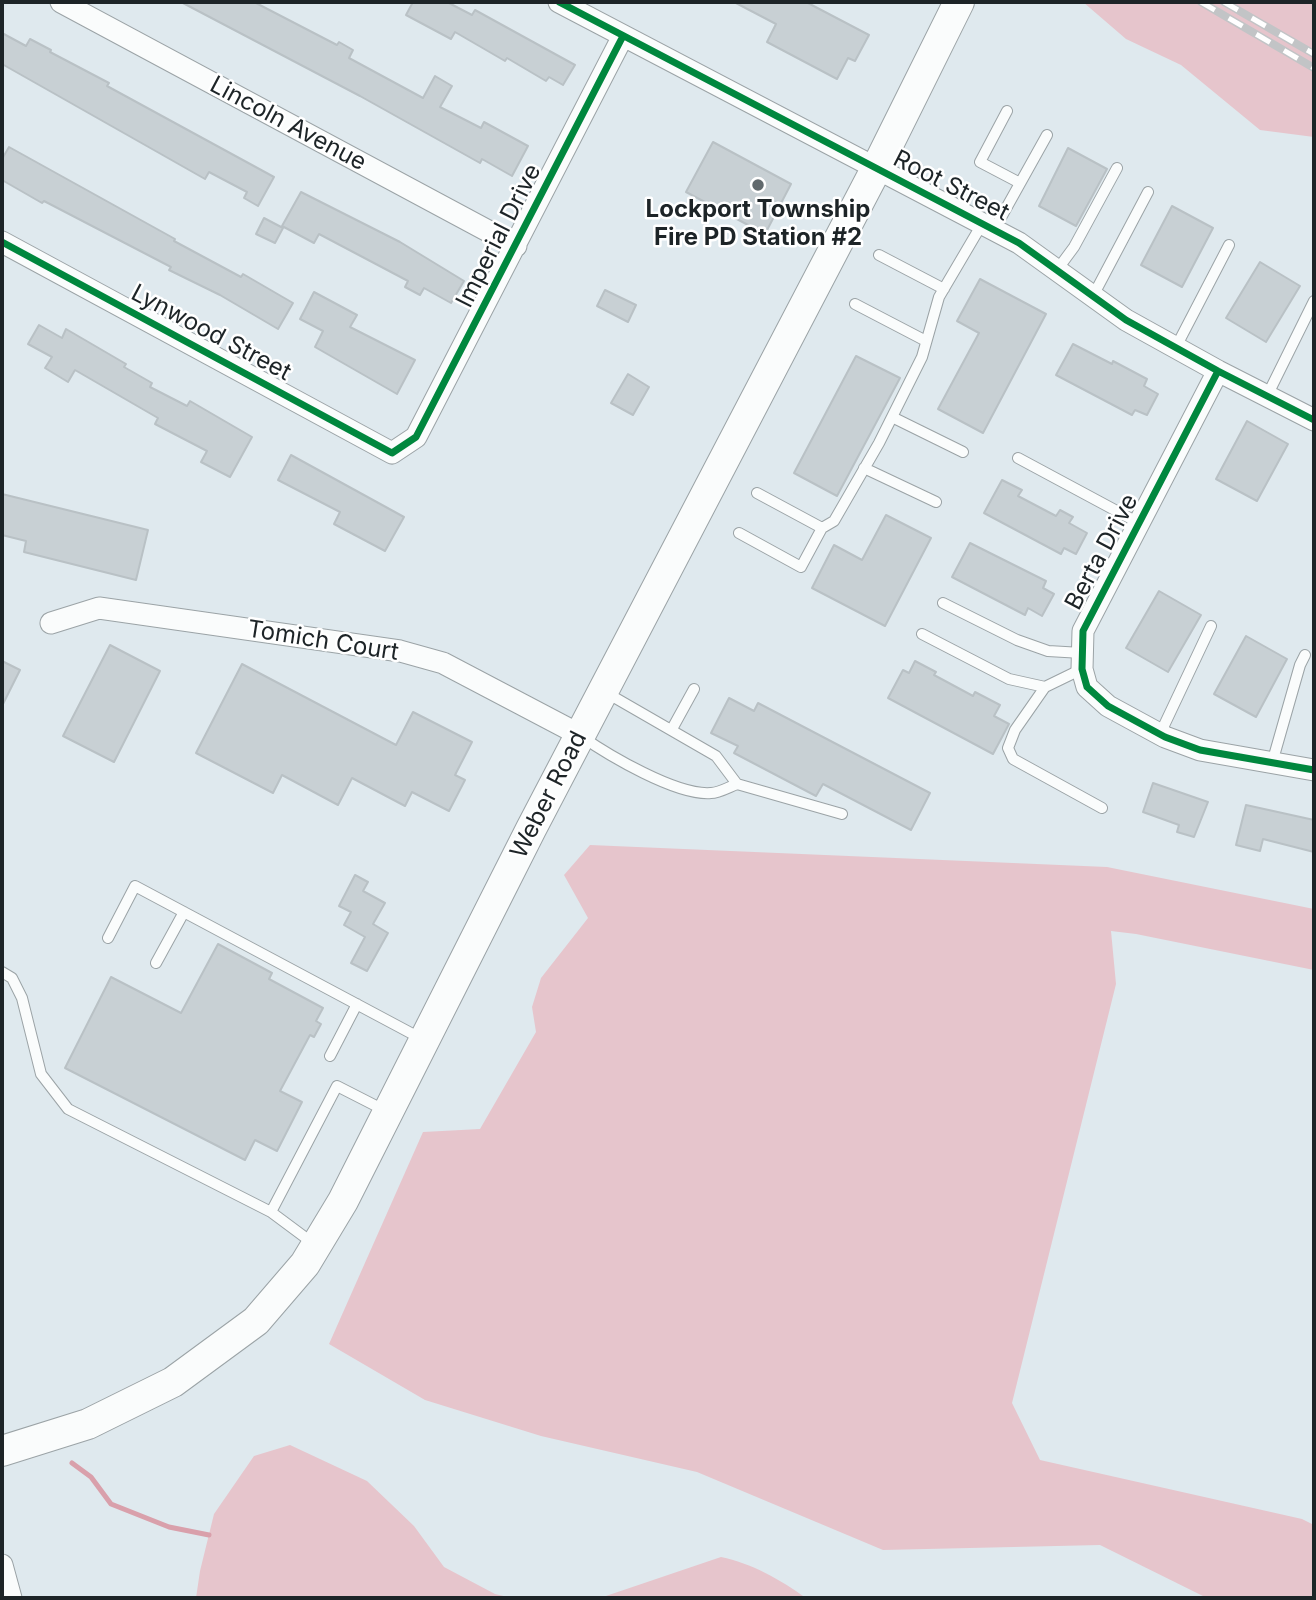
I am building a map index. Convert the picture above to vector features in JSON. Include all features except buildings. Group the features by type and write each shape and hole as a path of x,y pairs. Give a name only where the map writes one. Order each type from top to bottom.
{"main road":[{"name":"Weber Road","path":"2,1451 88,1424 173,1382 256,1321 306,1264 343,1201 580,735 876,169 959,2"}],"street":[{"name":"Lincoln Avenue","path":"61,2 516,246"},
{"name":"Root Street","path":"559,2 1019,243 1126,320 1314,420"},
{"name":"Imperial Drive","path":"402,447 416,438 623,36"},
{"name":"Lynwood Street","path":"2,242 392,453 402,447"},
{"name":"Berta Drive","path":"1082,661 1083,631 1218,371"},
{"name":"Tomich Court","path":"51,623 99,608 400,651 443,663 580,735"},
{"path":"1082,661 1087,687 1108,706 1160,734 1200,750 1314,771"},
{"path":"2,1564 11,1598"}],"lane":[{"path":"1007,111 980,162 1020,183"},
{"path":"739,533 802,567 822,527 834,522 892,417 922,357 939,297 1020,183 1047,135"},
{"path":"1057,270 1074,247 1117,168"},
{"path":"1093,296 1148,192"},
{"path":"1175,347 1229,245"},
{"path":"879,256 944,289"},
{"path":"1267,396 1314,301"},
{"path":"855,304 926,341"},
{"path":"892,417 963,452"},
{"path":"1018,458 1139,523"},
{"path":"864,468 936,502"},
{"path":"757,493 822,527"},
{"path":"943,603 1017,640 1082,661"},
{"path":"1160,734 1211,626"},
{"path":"922,634 1009,679 1045,687"},
{"path":"1272,763 1305,655"},
{"path":"1082,661 1045,687 1015,730 1008,748 1013,759 1102,807"},
{"path":"672,729 694,689"},
{"path":"603,691 716,756 737,784"},
{"path":"580,735 604,752 677,788 711,793 737,784 842,814"},
{"path":"107,938 135,886 424,1041"},
{"path":"156,963 184,912"},
{"path":"2,972 12,978 22,998 41,1074 68,1109 271,1212 317,1245"},
{"path":"330,1056 357,1004"},
{"path":"271,1212 337,1086 388,1112"}],"shaded area":[{"path":"1083,2 1314,2 1314,137 1260,130 1181,65 1126,39"},
{"path":"590,845 1107,867 1314,909 1314,970 1111,931 1116,984 1012,1403 1040,1460 1302,1519 1314,1525 1314,1598 1207,1598 1100,1545 883,1550 697,1472 541,1436 425,1400 329,1344 423,1132 480,1129 536,1032 532,1007 541,978 588,918 564,875"},
{"path":"290,1445 367,1481 414,1526 444,1567 495,1594 512,1598 196,1598 214,1514 254,1456"},
{"path":"721,1557 765,1573 806,1598 600,1598"}],"waterway":[{"path":"72,1463 91,1477 111,1504 169,1527 209,1535"}],"railway":[{"path":"1201,2 1314,68"},
{"path":"1224,2 1314,54"}],"cycle path":[{"path":"559,2 1019,243 1126,320 1314,420"},
{"path":"2,242 392,453 416,437 623,36"},
{"path":"1218,371 1083,631 1082,669 1087,687 1108,706 1165,737 1200,750 1314,770"}],"place":[{"name":"Lockport Township Fire PD Station #2","path":"758,185"}]}
